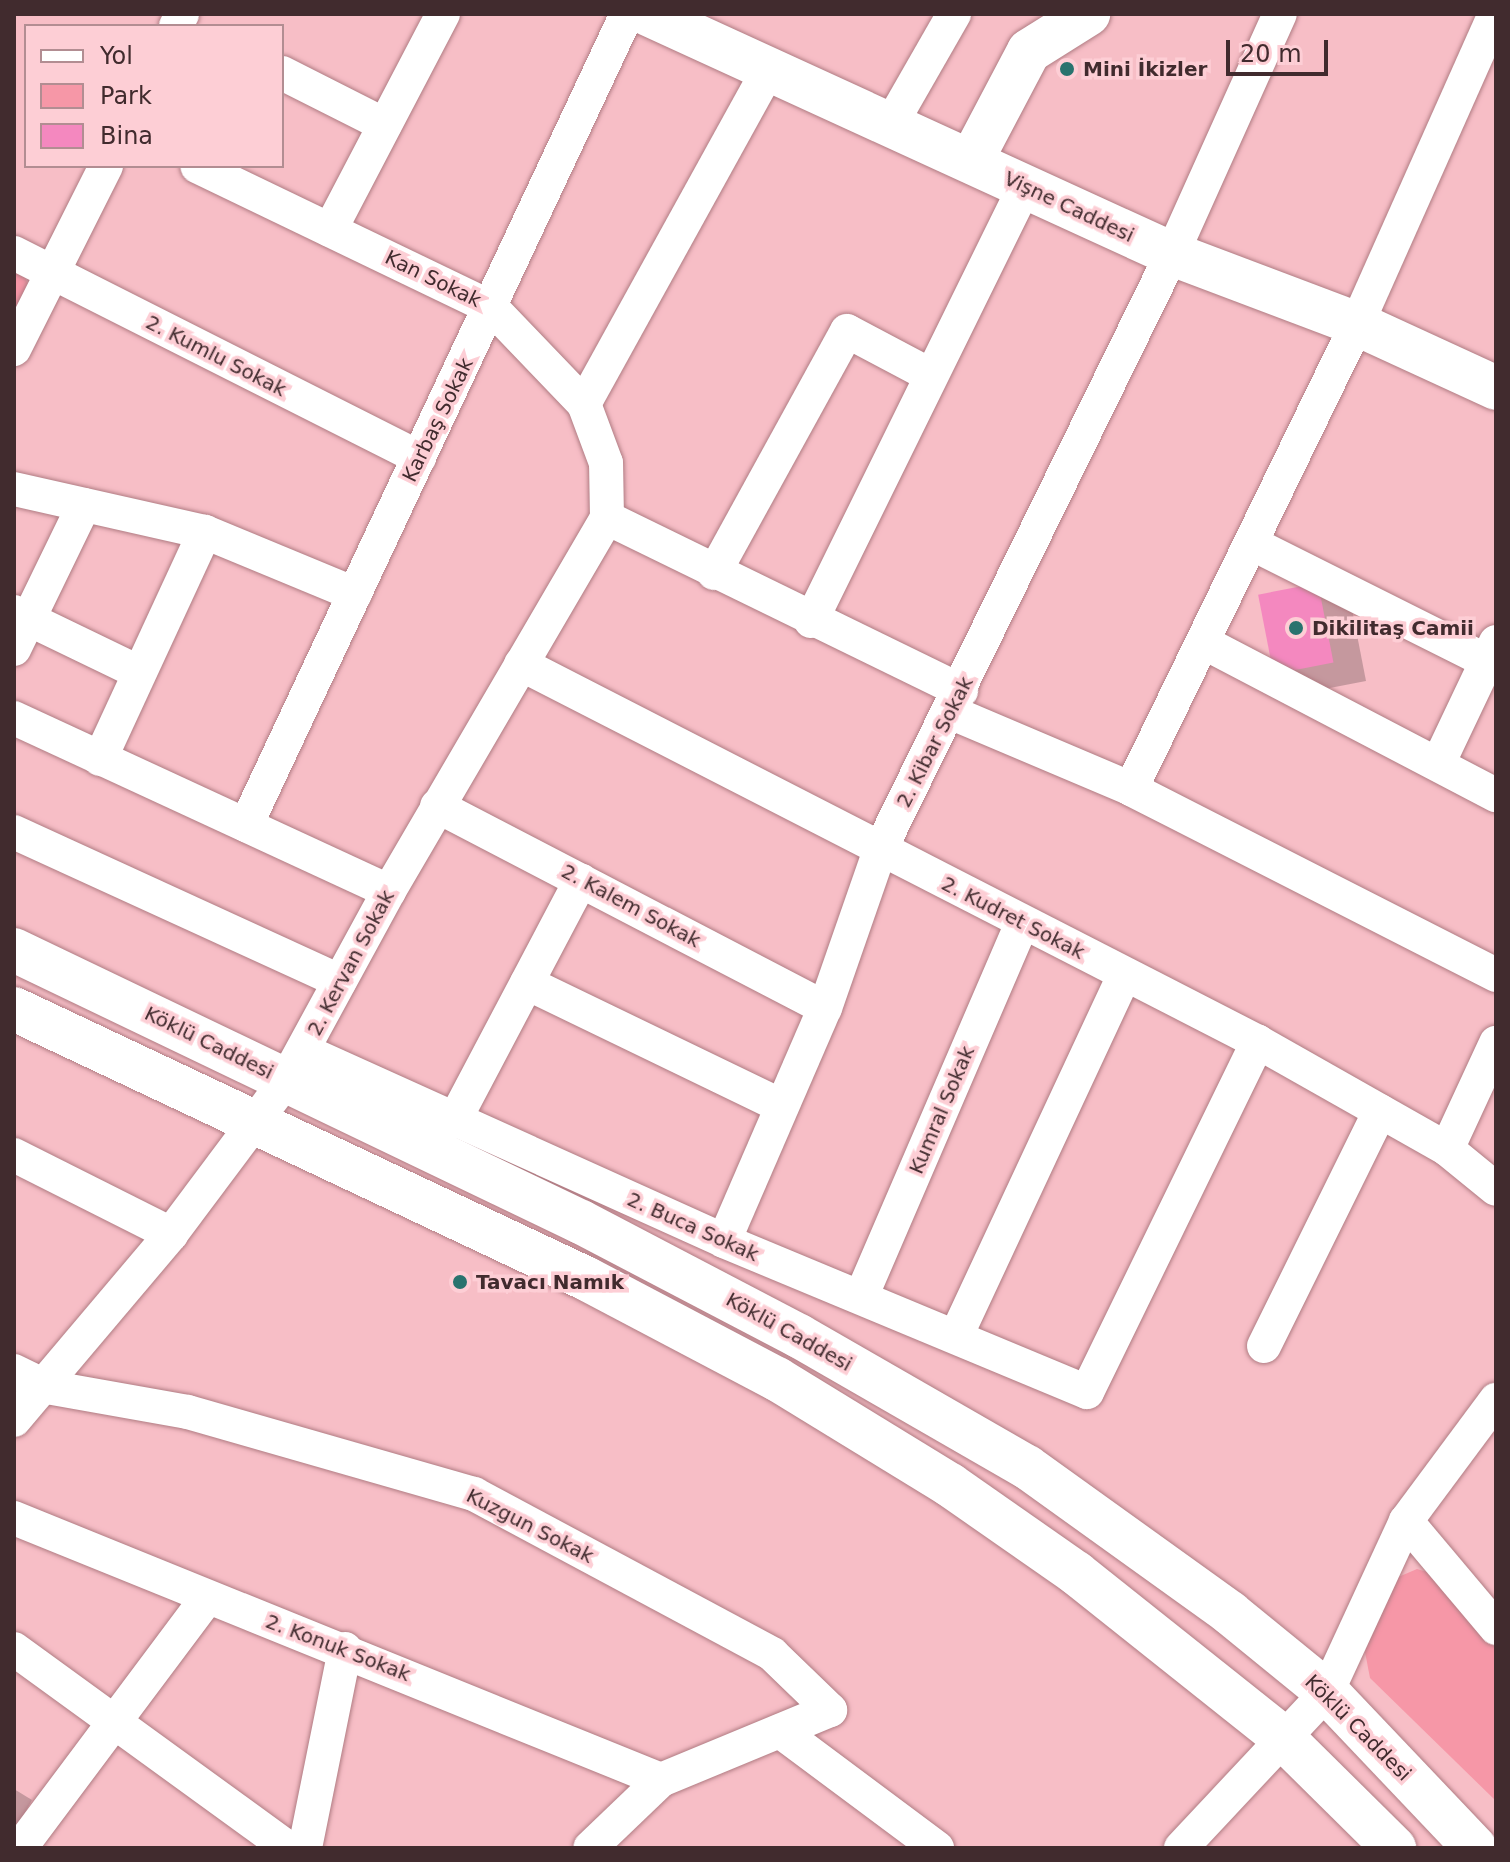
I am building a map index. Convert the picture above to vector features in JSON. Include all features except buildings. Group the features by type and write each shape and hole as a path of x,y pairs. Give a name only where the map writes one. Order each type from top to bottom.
{"main road":[{"path":"971,161 1029,51 1088,14"},
{"name":"Vişne Caddesi","path":"665,17 769,69 1172,254 1357,324 1496,388"},
{"name":"Köklü Caddesi","path":"14,950 295,1066 690,1279 1027,1467 1230,1613 1327,1692 1475,1848"},
{"path":"14,1009 256,1120 587,1279 777,1379 950,1485 1076,1573 1282,1737 1394,1848"}],"street":[{"path":"330,230 443,14"},
{"name":"Karbaş Sokak","path":"246,825 492,308 627,14"},
{"path":"891,124 954,14"},
{"name":"2. Kibar Sokak","path":"724,1241 825,1008 880,850 1172,254 1280,14"},
{"path":"1131,789 1357,324 1495,14"},
{"path":"584,404 769,69"},
{"path":"284,74 385,125"},
{"path":"14,349 49,272 105,168"},
{"name":"Kan Sokak","path":"201,168 492,308 584,404 606,463 607,518"},
{"path":"811,621 1025,186"},
{"name":"2. Kumlu Sokak","path":"14,253 419,458"},
{"path":"714,573 847,331 930,375"},
{"path":"14,489 205,532 355,594"},
{"path":"14,649 21,615 84,505"},
{"path":"607,518 811,621 955,702 1496,975"},
{"name":"2. Kervan Sokak","path":"14,1420 47,1387 171,1234 295,1066 437,806 607,518"},
{"path":"100,759 205,532"},
{"path":"1251,543 1491,652 1438,764"},
{"path":"21,615 138,672"},
{"path":"1203,642 1496,795"},
{"name":"2. Kudret Sokak","path":"521,664 1124,976 1258,1042 1447,1149 1496,1189"},
{"path":"14,718 389,891"},
{"name":"2. Kalem Sokak","path":"437,806 825,1008"},
{"path":"14,832 340,981"},
{"path":"454,1121 581,880"},
{"name":"Kumral Sokak","path":"861,1297 1022,923"},
{"path":"956,1336 1124,976"},
{"path":"527,983 782,1106"},
{"name":"2. Buca Sokak","path":"295,1066 454,1121 724,1241 1087,1392 1258,1042"},
{"path":"1447,1149 1496,1043"},
{"path":"1264,1346 1380,1111"},
{"path":"14,1155 171,1234"},
{"path":"14,1371 47,1387"},
{"name":"Kuzgun Sokak","path":"47,1387 188,1412 474,1494 772,1654 830,1710 780,1731"},
{"path":"1181,1848 1327,1692 1406,1521 1496,1400"},
{"name":"2. Konuk Sokak","path":"14,1518 206,1599 345,1649 661,1780"},
{"path":"1406,1521 1496,1628"},
{"path":"20,1848 206,1599"},
{"path":"14,1649 288,1848"},
{"path":"305,1848 345,1649"},
{"path":"590,1848 661,1780 780,1731 937,1848"}],"green space":[{"path":"14,270 24,275 30,289 14,326"},
{"path":"1417,1569 1437,1575 1496,1649 1496,1801 1370,1678 1365,1652 1370,1632 1396,1578"}],"place":[{"name":"Mini İkizler","path":"1067,69"},
{"name":"Dikilitaş Camii","path":"1296,628"},
{"name":"Tavacı Namık","path":"460,1282"}]}
